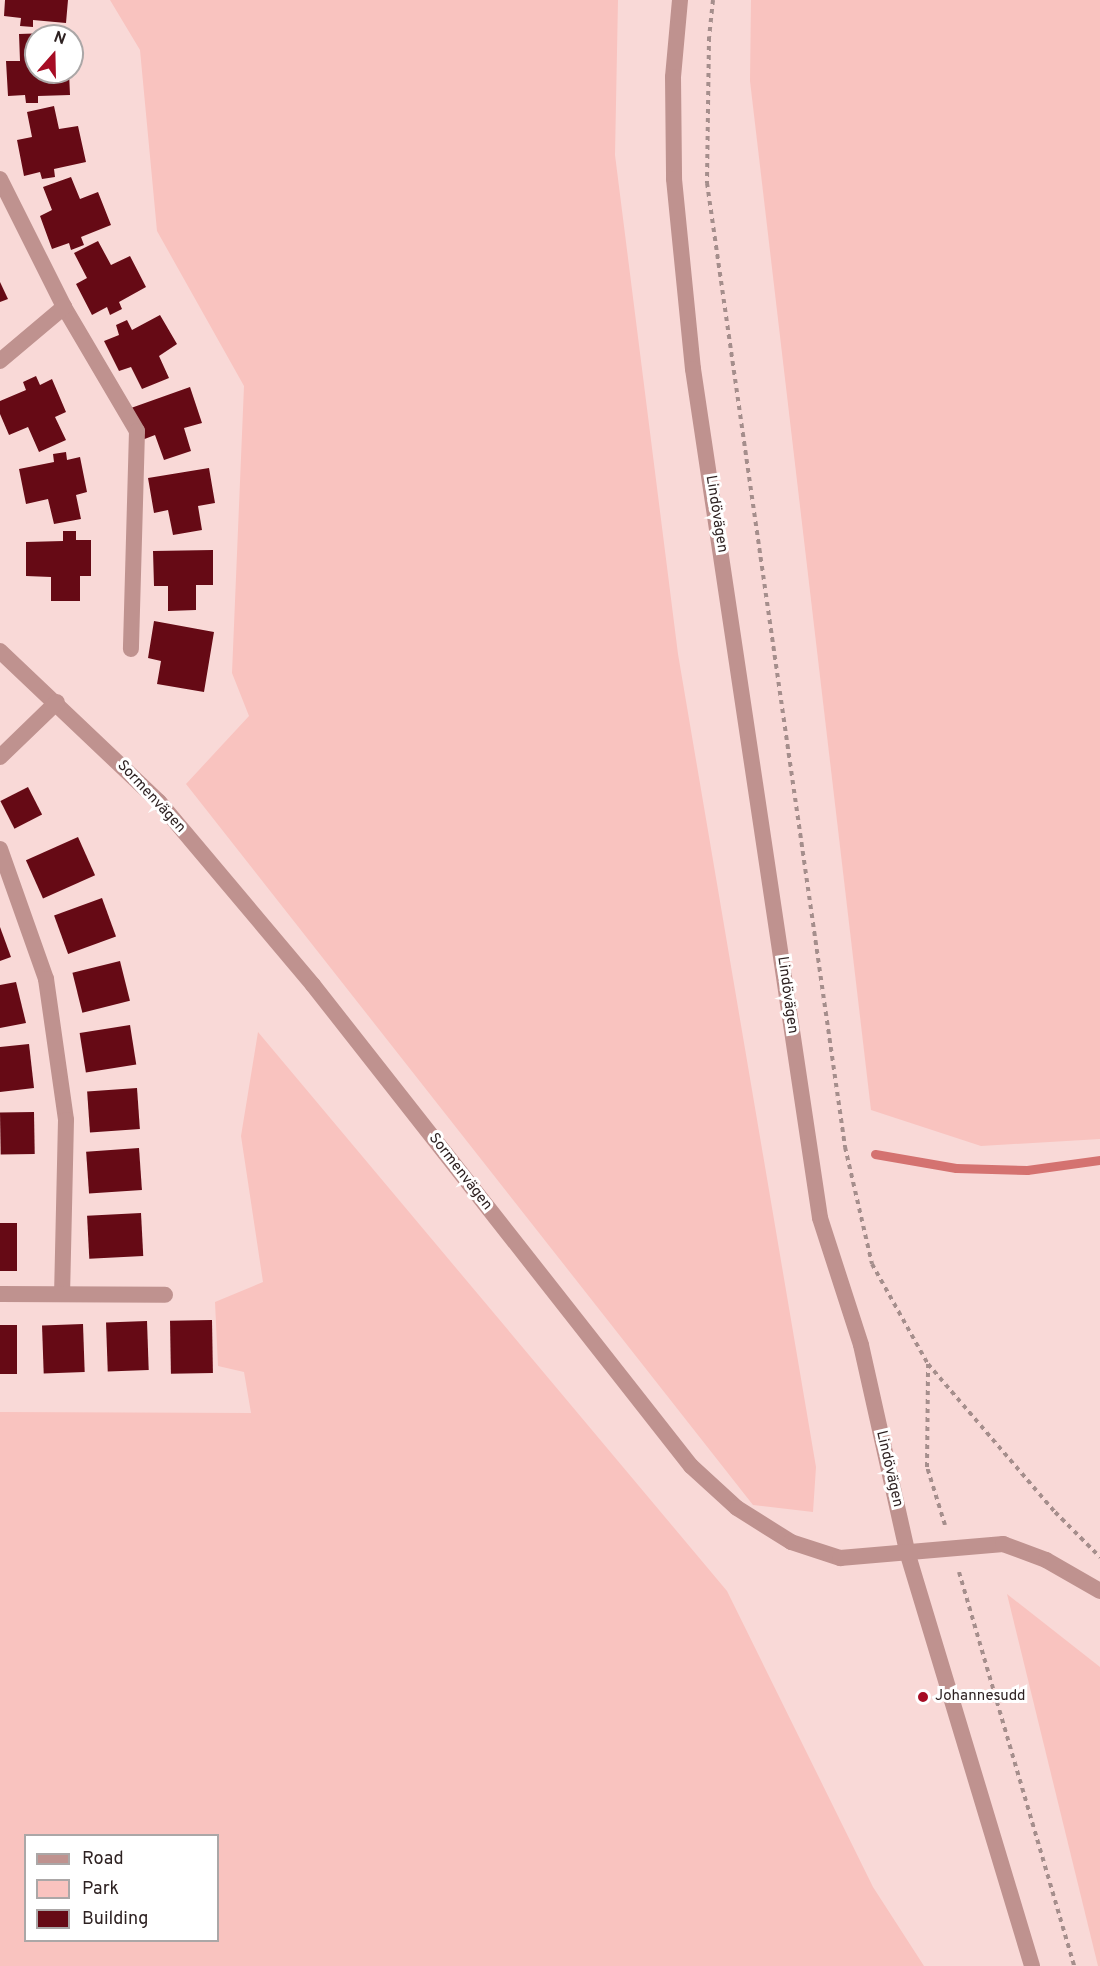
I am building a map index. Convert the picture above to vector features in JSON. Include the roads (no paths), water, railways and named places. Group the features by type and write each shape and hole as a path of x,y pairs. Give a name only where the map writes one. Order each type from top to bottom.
{"street":[{"name":"Lindövägen","path":"680,0 673,77 674,179 693,369 820,1218 861,1345 908,1555 1032,1966"},
{"path":"0,179 64,307 136,431 131,649"},
{"path":"0,361 64,307"},
{"name":"Sormenvägen","path":"0,651 57,702 159,802 313,985 691,1466 737,1508 791,1542 840,1558 908,1555 1003,1544 1046,1560 1100,1591"},
{"path":"0,756 57,702"},
{"path":"0,849 46,979 66,1120 62,1294"},
{"path":"0,1294 165,1295"}],"waterway":[{"path":"875,1154 956,1168 1027,1170 1100,1160"}],"place":[{"name":"Johannesudd","path":"923,1697"}]}
